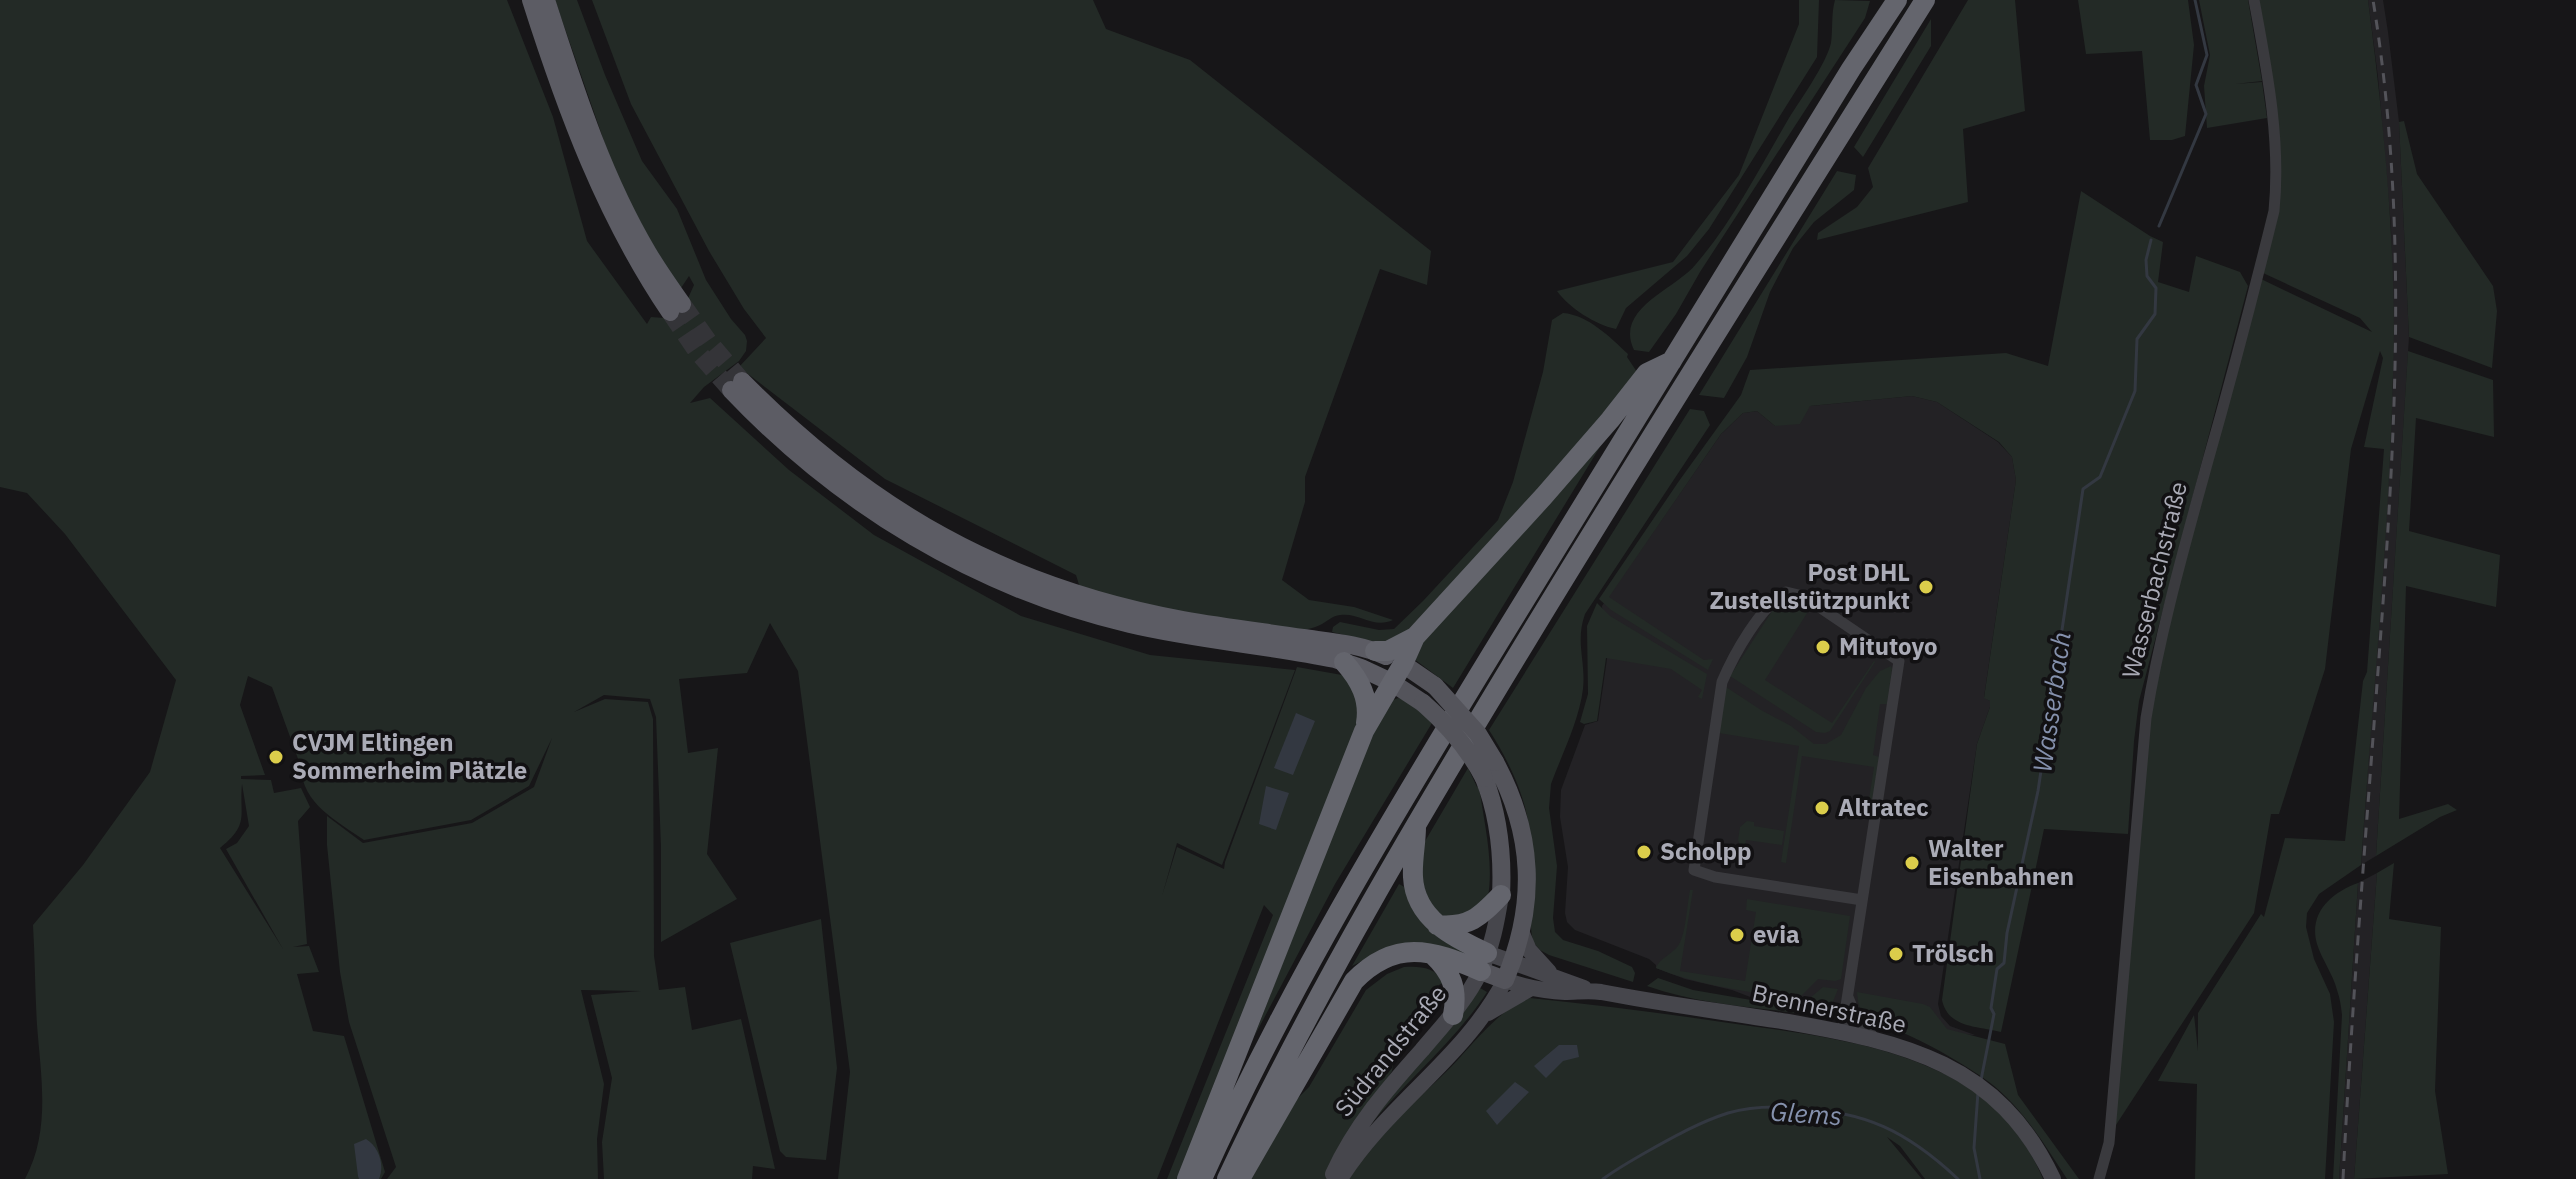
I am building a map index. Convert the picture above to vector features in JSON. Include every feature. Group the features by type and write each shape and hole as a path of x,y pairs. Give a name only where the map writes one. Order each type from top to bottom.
{"highway":[{"path":"517,0 538,52 555,74"},
{"path":"531,0 587,161 610,211 639,266 676,308 591,133 546,0"},
{"path":"1202,1179 1266,1046 1354,883 1543,569 1851,69 1897,0"},
{"path":"1227,1179 1280,1069 1348,941 1417,822 1649,440 1925,0"},
{"path":"737,385 860,486 934,533 1004,568 1115,606 1325,651 1388,651 1415,637 1544,496 1647,373 1672,361"},
{"path":"1187,1179 1364,731 1415,637"},
{"path":"1325,651 1391,682"},
{"path":"1325,651 1357,678 1365,696 1367,713 1364,731"},
{"path":"1375,651 1403,664"},
{"path":"1417,822 1414,884 1420,904 1437,925 1484,962"},
{"path":"1437,925 1465,924 1487,910 1501,895"},
{"path":"1240,1179 1354,981 1365,970 1384,958 1409,952 1484,962"},
{"path":"1433,955 1454,984 1456,1000 1453,1015"}],"main road":[{"path":"1403,664 1435,686 1478,734 1509,791 1523,835 1527,880 1521,931 1509,971 1484,962"},
{"path":"1391,682 1423,703 1453,732 1484,778 1499,833 1501,895"},
{"name":"Südrandstraße","path":"1331,1179 1342,1153 1363,1120 1453,1015 1484,962 1501,895"},
{"path":"1521,931 1531,953 1553,975"},
{"name":"Südrandstraße","path":"1340,1179 1368,1138 1460,1045 1486,1014 1509,971"},
{"name":"Brennerstraße","path":"1509,971 1553,975 1589,991"},
{"name":"Brennerstraße","path":"1509,971 1531,988 1589,991 1842,1032 1875,1039 1935,1059 1970,1079 2020,1125 2053,1179"},
{"path":"1486,1014 1531,988"}],"street":[{"name":"Wasserbachstraße","path":"2099,1179 2109,1143 2152,677 2274,211 2277,184 2274,127 2254,0"},
{"path":"1842,1032 1899,661 1803,596 1786,592 1773,599 1731,661 1722,682 1694,870 1715,877 1862,900"},
{"path":"1848,996 1855,1014 1875,1039"}],"shaded area":[{"path":"0,0 507,0 553,117 587,241 647,324 651,317 664,318 685,305 694,285 689,276 679,291 620,187 555,0 577,0 642,161 677,209 706,280 747,341 746,351 739,361 704,387 690,403 710,398 789,470 874,535 1021,616 1150,655 1295,670 1222,865 1177,843 1162,896 1177,847 1224,869 1297,667 1342,675 1351,680 1361,717 1182,1179 1167,1179 1273,915 1264,905 1157,1179 838,1179 850,1072 798,671 770,623 747,673 679,679 688,753 718,748 707,854 737,899 661,942 656,717 650,699 604,695 574,712 605,699 648,702 653,719 654,956 659,990 685,987 692,1030 741,1019 775,1169 753,1166 752,1179 604,1179 602,1142 612,1078 591,995 641,991 581,990 604,1084 597,1139 598,1179 387,1179 396,1167 349,1022 340,972 327,845 327,816 363,843 472,823 534,787 552,738 529,786 471,820 364,840 314,801 307,791 272,687 248,676 240,705 265,775 241,776 241,779 271,780 274,793 301,788 310,807 298,821 307,944 293,947 309,946 319,972 297,974 313,1031 344,1036 385,1172 381,1179 25,1179 38,1142 42,1104 33,925 83,865 150,772 176,680 65,534 27,493 0,487","holes":["242,784 249,826 237,843 226,849 283,949 220,848 239,826"]},
{"path":"592,0 1093,0 1106,29 1190,60 1431,251 1427,285 1380,269 1305,477 1305,502 1282,580 1309,600 1354,607 1393,620 1379,623 1340,615 1303,630 1166,612 1080,588 1076,575 885,479 739,367 766,338 744,309 709,251 631,104"},
{"path":"1799,0 1819,0 1817,57 1709,229 1687,256 1626,308 1616,329 1592,320 1557,291 1673,262 1739,175 1799,24"},
{"path":"1835,0 1870,1 1865,18 1676,314 1649,352 1634,350 1630,335 1632,322 1639,311 1696,264 1709,247 1734,212 1819,71 1831,43"},
{"path":"1968,0 2015,0 2025,111 1963,129 1968,202 1817,240 1818,233 1857,207 1873,187 1868,168"},
{"path":"2078,0 2188,0 2194,45 2185,136 2172,140 2150,140 2142,51 2086,54"},
{"path":"2199,0 2248,0 2262,81 2235,84 2262,82 2267,118 2207,128 2204,86 2210,55"},
{"path":"2257,0 2368,0 2391,234 2394,328 2391,436 2361,865 2319,894 2307,913 2306,927 2314,959 2330,994 2334,1022 2325,1179 2195,1179 2197,1084 2158,1081 2194,1015 2198,1051 2198,1013 2261,914 2264,917 2285,838 2345,841 2363,681 2367,672 2384,449 2364,447 2383,358 2380,351 2351,449 2325,669 2279,814 2271,814 2254,913 2114,1128 2146,756 2157,668 2261,279 2372,332 2360,318 2263,273 2278,215"},
{"path":"2368,0 2383,0 2399,122 2409,337 2376,856 2361,865 2393,372 2391,227"},
{"path":"1931,19 1931,46 1863,157 1854,147"},
{"path":"2404,121 2417,174 2493,286 2497,311 2492,368 2409,337 2399,122"},
{"path":"1837,171 1856,175 1854,190 1814,222 1793,248 1770,292 1747,357 1724,398 1699,395"},
{"path":"2081,191 2163,242 2158,282 2189,292 2196,256 2240,272 2248,286 2139,701 2128,834 2044,829 2001,1032 1957,1021 1945,1009 1942,1000 1977,744 1990,707 1990,701 1984,698 2016,480 2012,457 1999,442 1937,402 1912,396 1810,406 1800,424 1775,426 1757,411 1743,413 1721,434 1609,597 1704,660 1713,659 1708,670 1611,610 1599,599 1741,395 1750,370 2006,353 2048,366"},
{"path":"1563,313 1590,322 1606,334 1628,354 1637,372 1574,450 1401,639 1378,643 1332,632 1340,622 1379,630 1394,629 1498,520 1513,482 1543,372 1552,320"},
{"path":"2408,351 2493,380 2494,437 2416,418 2409,531 2500,555 2496,607 2406,586 2399,819 2448,804 2457,810 2376,856"},
{"path":"1912,396 1937,402 1998,442 2012,457 2016,480 1984,697 1990,701 1990,707 1977,744 1938,1004 1941,1016 1950,1026 1975,1035 1903,1032 1771,1005 1656,968 1649,959 1575,930 1567,922 1565,913 1568,867 1560,817 1561,790 1585,725 1598,721 1607,659 1602,606 1721,434 1743,413 1757,411 1775,426 1810,406"},
{"path":"1690,409 1704,411 1710,425 1585,614 1581,634 1584,679 1581,701 1551,784 1549,808 1557,866 1553,918 1555,932 1563,940 1598,951 1632,967 1635,973 1633,982 1549,955 1533,942 1527,815 1514,777 1489,730"},
{"path":"1609,432 1453,688 1410,656"},
{"path":"1788,600 1809,610 1765,680 1832,723 1875,662 1830,731 1825,733 1816,732 1730,676 1776,605"},
{"path":"1597,603 1610,616 1707,674 1702,699 1698,697 1702,690 1671,669 1606,658 1597,721 1580,722 1588,694 1587,626"},
{"path":"1891,666 1887,704 1880,704 1873,755 1879,757 1871,812 1867,812 1874,767 1802,756 1786,863 1781,862 1799,746 1719,733 1726,687 1791,726 1814,744 1826,744 1841,735 1866,688 1880,671"},
{"path":"1406,699 1432,723 1335,884 1254,1037 1370,737 1393,700"},
{"path":"1296,713 1315,721 1293,775 1274,768"},
{"path":"1468,768 1479,786 1488,842 1490,883 1488,897 1460,921 1434,913 1418,872 1424,843"},
{"path":"1266,786 1289,793 1276,830 1259,824"},
{"path":"1747,821 1754,822 1754,826 1784,831 1782,845 1746,840 1745,847 1740,845 1740,827"},
{"path":"2394,863 2389,919 2441,927 2435,1091 2448,1174 2354,1179 2377,873"},
{"path":"2377,873 2354,1179 2339,1179 2358,883"},
{"path":"2358,883 2339,1179 2333,1179 2342,1015 2340,999 2315,933 2324,905 2339,892"},
{"path":"1399,884 1410,890 1474,954 1364,960 1352,966"},
{"path":"1690,890 1693,890 1680,971 1745,981 1756,912 1746,910 1747,899 1850,916 1841,979 1818,979 1800,997 1793,999 1706,984 1656,968 1681,941"},
{"path":"821,919 837,1068 826,1160 786,1157 780,1151 730,943"},
{"path":"1404,967 1427,968 1444,982 1439,985 1433,1003 1397,1040 1392,1071 1327,1179 1251,1179 1366,990 1387,974"},
{"path":"1658,978 1693,990 1798,1008 1823,987 1838,989 1830,1009 1806,1014 1705,1001 1647,986"},
{"path":"1480,988 1487,992 1474,1011 1368,1128 1376,1111"},
{"path":"1857,992 1923,1004 1930,1007 1947,1029 2005,1044 2018,1095 2079,1179 2067,1179 2032,1127 2001,1092 1939,1051 1868,1020 1860,1007"},
{"path":"1530,998 1825,1037 1922,1064 1951,1077 1999,1112 2024,1143 2043,1179 1925,1179 1900,1146 1887,1137 1922,1179 1347,1179 1383,1134 1488,1027 1509,1009"},
{"path":"1559,1045 1577,1045 1579,1057 1563,1061 1546,1078 1534,1066"},
{"path":"1515,1082 1529,1092 1497,1125 1486,1111"},
{"path":"366,1139 380,1157 379,1179 359,1179 358,1176 354,1144"}],"waterway":[{"name":"Wasserbach","path":"2159,226 2206,114 2196,85 2207,55 2195,0"},
{"name":"Wasserbach","path":"1981,1080 1994,1014 1991,1008 1997,969 2004,963 2007,933 2038,791 2083,489 2100,477 2135,391 2137,339 2155,314 2156,288 2147,276 2146,260 2151,240"},
{"name":"Wasserbach","path":"1978,1092 1974,1148 1980,1179"},
{"name":"Glems","path":"1603,1179 1650,1150 1708,1121 1744,1109 1778,1107 1820,1110 1864,1119 1921,1148 1958,1179"}],"tunnel":[{"path":"682,304 742,381"},
{"path":"670,312 696,350 731,390"}],"railway":[{"path":"2343,1179 2386,563 2394,402 2395,241 2391,161 2373,0"}],"place":[{"name":"Post DHL Zustellstützpunkt","path":"1926,587"},
{"name":"Mitutoyo","path":"1823,647"},
{"name":"CVJM Eltingen Sommerheim Plätzle","path":"276,757"},
{"name":"Altratec","path":"1822,808"},
{"name":"Scholpp","path":"1644,852"},
{"name":"Walter Eisenbahnen","path":"1912,863"},
{"name":"evia","path":"1737,935"},
{"name":"Trölsch","path":"1896,954"}]}
